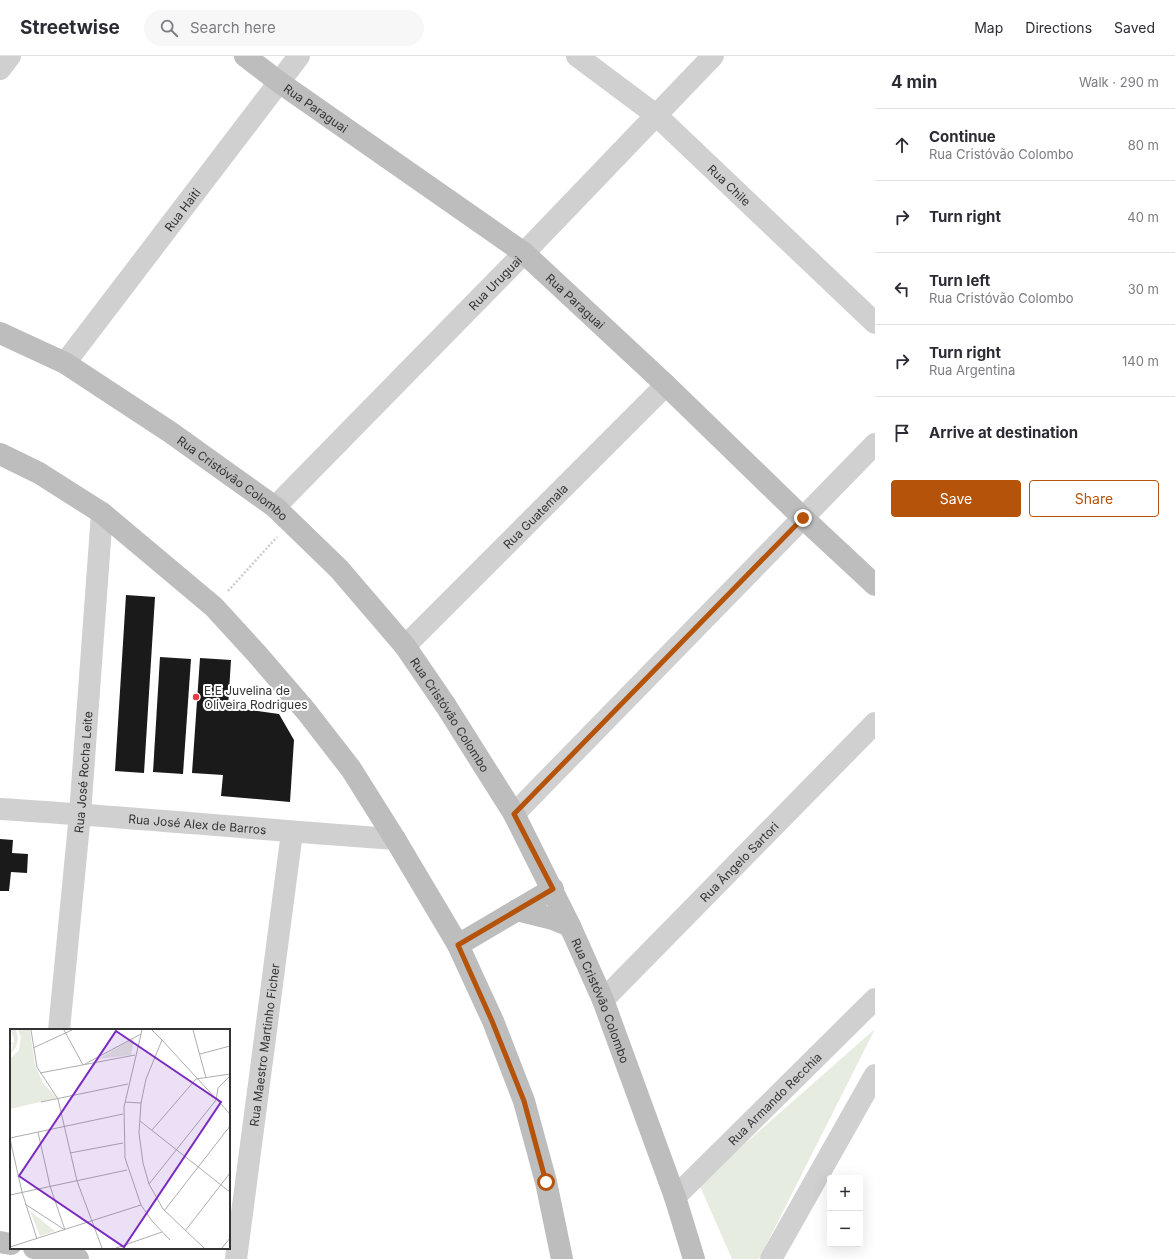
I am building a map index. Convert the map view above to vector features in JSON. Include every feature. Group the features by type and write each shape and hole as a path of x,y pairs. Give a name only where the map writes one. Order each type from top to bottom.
{"main road":[{"name":"Rua Paraguai","path":"245,56 279,82 524,253 666,385 803,518 875,585"},
{"name":"Rua Cristóvão Colombo","path":"0,333 64,363 170,432 275,507 339,569 405,646 446,706 514,814 553,889 603,1000 675,1197 694,1259"},
{"path":"0,454 38,473 102,513 214,607 306,710 351,769 395,839 458,945 492,1021 524,1101 546,1182 562,1259"},
{"path":"458,945 553,889"},
{"path":"517,910 553,919 570,926"},
{"path":"0,1242 10,1244"},
{"path":"39,1251 78,1259"}],"street":[{"path":"0,69 10,56"},
{"name":"Rua Haiti","path":"64,363 299,56"},
{"name":"Rua Chile","path":"577,56 656,115 875,323"},
{"name":"Rua Uruguai","path":"275,507 524,253 713,56"},
{"name":"Rua Guatemala","path":"405,646 666,385"},
{"path":"514,814 875,444"},
{"name":"Rua José Rocha Leite","path":"59,1029 80,814 102,513"},
{"name":"Rua Ângelo Sartori","path":"603,1000 875,723"},
{"name":"Rua José Alex de Barros","path":"0,809 395,839"},
{"name":"Rua Maestro Martinho Ficher","path":"236,1259 292,832"},
{"name":"Rua Armando Recchia","path":"675,1197 875,999"},
{"path":"771,1259 875,1075"}],"path":[{"path":"214,607 291,522"}],"shaded area":[{"path":"875,1029 759,1259 732,1259 699,1184"}],"building":[{"path":"126,595 155,597 144,773 115,771"},
{"path":"160,657 191,659 183,774 153,772"},
{"path":"200,658 231,660 228,707 279,714 294,740 290,802 221,796 223,775 192,773"},
{"path":"0,839 13,840 12,853 28,854 27,873 11,872 9,891 0,891"}],"place":[{"name":"E.E Juvelina de Oliveira Rodrigues","path":"196,697"}],"route":[{"path":"546,1182 524,1101 492,1021 458,945 553,889 514,814 803,518"}]}
